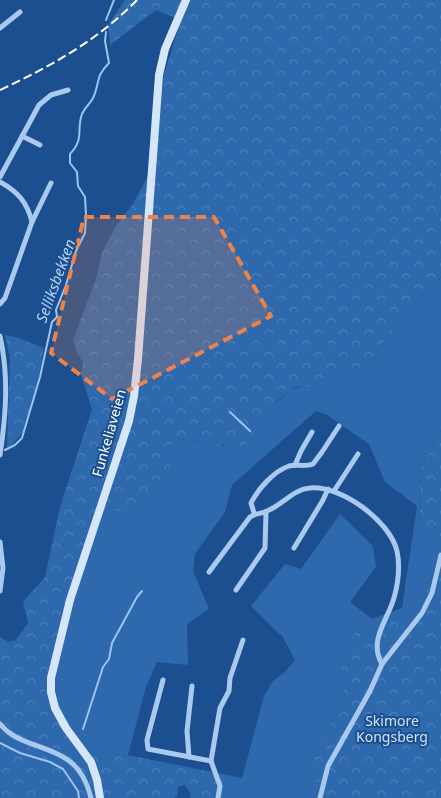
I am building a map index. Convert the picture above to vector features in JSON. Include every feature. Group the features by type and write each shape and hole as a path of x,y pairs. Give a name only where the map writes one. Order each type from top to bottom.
{"street":[{"name":"Funkeliaveien","path":"100,798 91,762 66,728 55,708 51,692 51,678 70,600 133,404 159,76 168,40 186,0"},
{"path":"0,28 20,12"},
{"path":"0,177 41,102 51,95 68,90"},
{"path":"22,136 40,145"},
{"path":"0,182 11,188 22,200 29,209 32,222"},
{"path":"0,304 5,298 32,222 51,183"},
{"path":"0,336 6,368 4,428 0,454"},
{"path":"254,513 251,503 259,490 281,470 295,465 313,464 339,426"},
{"path":"295,465 301,450 312,432"},
{"path":"334,491 358,454"},
{"path":"209,572 254,513 266,512 298,491 308,488 334,491 364,508 387,530 397,550 398,570 394,595 389,611 381,624 377,644 378,657 382,664"},
{"path":"294,548 328,489"},
{"path":"236,590 265,548 266,512"},
{"path":"0,542 3,568 0,591"},
{"path":"320,798 328,766 370,691 382,664 427,604 432,593 441,555"},
{"path":"218,798 220,786 211,761 220,708 229,691 230,678 243,640"},
{"path":"163,680 147,740 148,749 211,761"},
{"path":"189,757 187,730 192,686"},
{"path":"0,724 14,737 56,753 72,763 86,780 92,798"}],"highlighted area":[{"path":"84,217 214,217 271,316 112,399 51,353"}],"green space":[{"path":"125,0 441,0 441,277 424,292 383,342 365,375 325,375 313,389 302,386 293,388 267,414 240,453 235,454 220,442 188,441 172,438 172,458 166,476 146,502 131,510 99,512 65,613 52,693 70,733 82,741 90,753 128,755 242,778 217,791 215,798 190,798 191,794 185,785 178,787 177,796 174,798 0,798 0,637 8,642 16,640 28,623 23,602 45,577 60,507 92,409 81,375 83,362 77,353 73,340 96,279 102,252 116,226 133,204 153,166 159,91 181,20 156,10 110,45 108,25"},
{"path":"441,277 441,430 419,472 420,533 441,538 441,552 420,611 405,617 341,668 343,693 341,709 321,738 319,789 314,798 215,798 216,791 242,778 264,696 273,681 285,672 295,660 281,634 251,606 285,564 301,569 340,514 373,546 376,567 350,602 372,619 402,608 417,506 385,482 369,444 327,415 316,411 232,485 225,512 195,554 193,571 209,609 187,624 188,665 157,662 146,687 128,755 90,753 82,741 70,733 56,707 51,679 99,511 172,458 172,438 188,441 220,442 224,447 257,427 267,412 290,390 303,386 313,389 325,375 365,375 383,342 424,292"},
{"path":"5,335 16,337 44,348 39,376 23,432 7,448 10,359"},
{"path":"441,430 441,538 420,533 419,472"},
{"name":"Skimore Kongsberg","path":"441,552 441,798 314,798 319,789 311,773 321,738 341,709 343,693 341,668 348,644 356,633 420,611"}],"waterway":[{"name":"Selliksbekken","path":"106,20 114,0"},
{"name":"Selliksbekken","path":"5,450 15,445 22,438 40,377 52,322 57,317 56,310 76,251 85,233 85,197 78,186 77,172 70,163 70,154 79,139 82,114 93,98 100,75 109,63 105,41 106,32"},
{"path":"230,412 250,431"},
{"path":"83,729 103,667 109,659 112,643 142,591"},
{"path":"0,743 20,753 50,762 63,769 78,791 79,798"}],"railway":[{"path":"0,90 37,72 90,40 122,15 137,0"}]}
